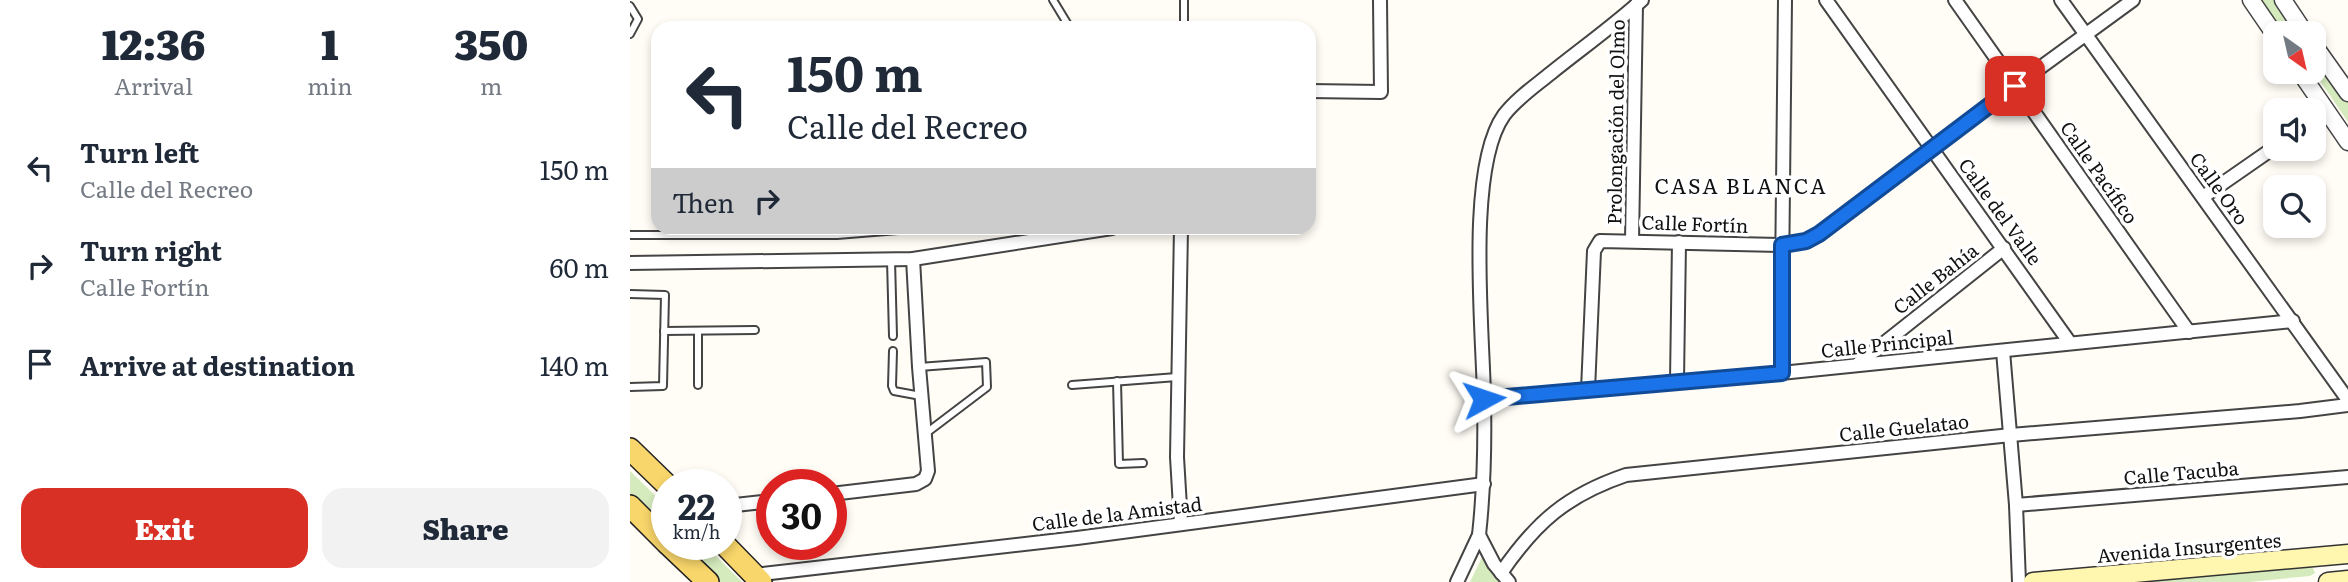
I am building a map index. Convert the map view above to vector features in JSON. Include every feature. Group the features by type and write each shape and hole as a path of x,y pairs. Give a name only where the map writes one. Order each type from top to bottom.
{"main road":[{"path":"630,449 651,469"},
{"path":"630,506 651,526"},
{"name":"Avenida Insurgentes","path":"2033,582 2344,554"},
{"path":"685,560 708,582"},
{"path":"739,560 757,579"}],"street":[{"path":"1316,91 1381,92 1380,0"},
{"path":"1782,373 1785,0"},
{"name":"Calle del Valle","path":"1826,0 2070,343"},
{"name":"Calle Pacífico","path":"1955,0 2189,332"},
{"name":"Calle Oro","path":"2061,0 2293,321 2348,402"},
{"name":"Calle Fortín","path":"1588,390 1594,251 1600,241 1782,245 1806,241 2133,0"},
{"path":"2251,0 2265,21"},
{"path":"2283,0 2297,21"},
{"path":"1457,582 1479,535 1484,484 1480,251 1483,171 1494,135 1504,116 1525,94 1639,3"},
{"name":"Prolongación del Olmo","path":"1632,240 1639,3"},
{"path":"2326,62 2348,93"},
{"path":"2326,122 2348,142"},
{"path":"2203,197 2263,155"},
{"path":"630,262 913,259 1067,235"},
{"path":"1181,235 1177,457 1181,524"},
{"path":"1677,381 1679,242"},
{"name":"Calle Bahía","path":"1857,364 2004,248"},
{"path":"847,492 916,484 925,479 928,471 913,259"},
{"name":"Calle Principal","path":"1484,399 1782,373 2293,321"},
{"path":"2003,351 2016,505 2019,582"},
{"name":"Calle Guelatao","path":"1505,578 1535,528 1567,502 1596,485 1626,475 2011,435 2300,411 2348,402"},
{"name":"Calle Tacuba","path":"2016,505 2348,477"},
{"name":"Calle de la Amistad","path":"757,579 1484,484"},
{"path":"1479,535 1494,564 1505,578"},
{"path":"2341,581 2344,554"}],"lane":[{"path":"1053,0 1066,21"},
{"path":"1184,0 1184,21"},
{"path":"630,6 638,19 630,34"},
{"path":"630,235 837,235"},
{"path":"891,260 893,336"},
{"path":"630,294 664,295 663,386 630,387"},
{"path":"664,331 755,330"},
{"path":"698,331 698,385"},
{"path":"893,351 894,391 922,396"},
{"path":"919,367 986,362 987,387 925,434"},
{"path":"1072,386 1177,377"},
{"path":"1117,381 1119,464 1143,463"}],"green space":[{"path":"2260,0 2279,0 2294,21 2276,21"},
{"path":"2326,65 2348,97 2348,122 2322,84 2326,84"},
{"path":"630,471 651,491 651,517 630,497"},
{"path":"1483,555 1502,582 1470,582"},
{"path":"696,560 720,560 742,582 719,582"},
{"path":"2311,564 2315,573 2310,576 2249,582 2113,582"}],"district":[{"name":"CASA BLANCA","path":"1741,184"}],"route":[{"path":"1484,399 1782,373 1782,245 1806,241 1819,234 2015,86"}]}
